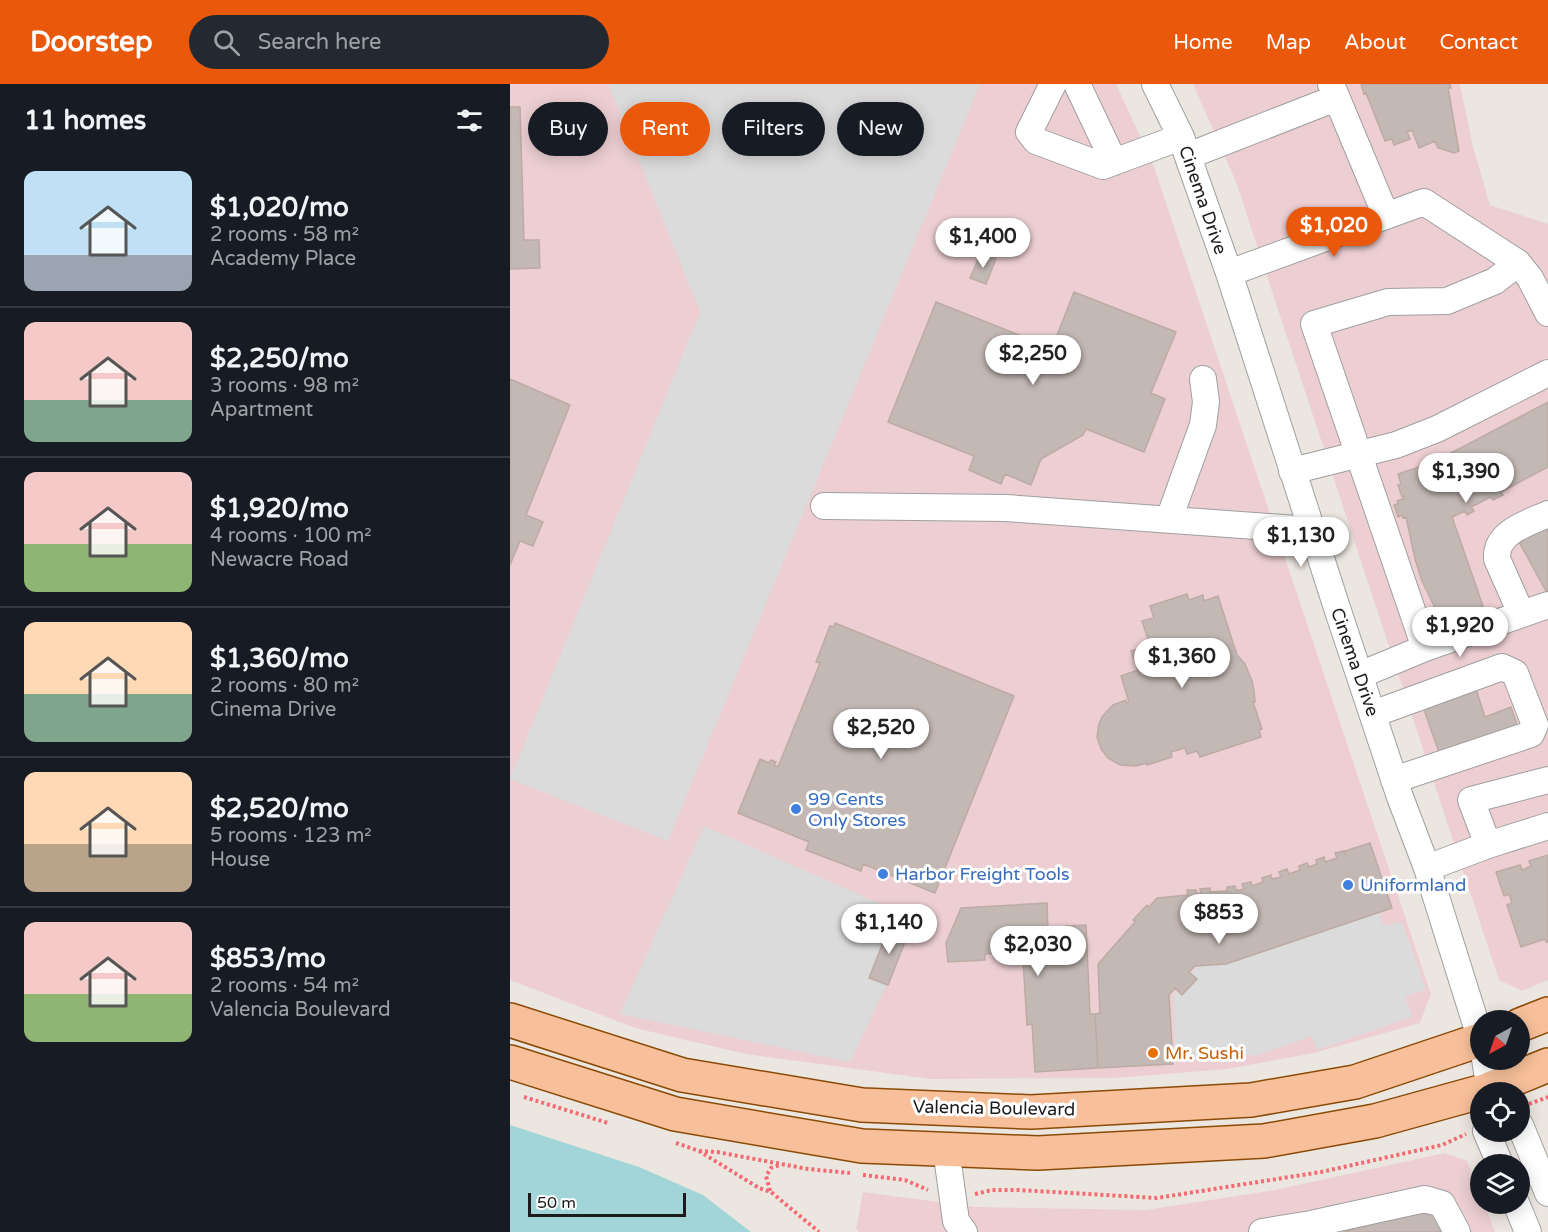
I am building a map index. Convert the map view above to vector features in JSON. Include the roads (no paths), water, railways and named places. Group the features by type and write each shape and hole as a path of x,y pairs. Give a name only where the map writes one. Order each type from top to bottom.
{"main road":[{"path":"1530,1021 1548,1014"},
{"name":"Valencia Boulevard","path":"510,1020 682,1075 862,1105 1031,1112 1251,1100 1355,1082 1470,1042"},
{"path":"510,1062 675,1114 862,1146 1038,1153 1264,1140 1375,1121 1470,1091"},
{"path":"1499,1082 1548,1065"},
{"path":"675,1114 831,1122 862,1126 874,1122 889,1106"}],"street":[{"path":"1053,84 1029,132 1036,141 1103,166 1184,147 1334,91 1386,216"},
{"path":"1077,84 1114,162"},
{"name":"Cinema Drive","path":"1155,84 1184,147 1228,273 1394,780 1427,868 1471,1010"},
{"path":"1228,273 1424,202 1518,263 1530,278 1548,313"},
{"path":"1425,648 1314,324 1388,302 1447,301 1495,281 1518,263"},
{"path":"1292,471 1396,446 1437,429 1548,373"},
{"path":"1169,519 1203,425 1206,402 1203,379"},
{"path":"825,506 1006,508 1311,530"},
{"path":"1521,614 1497,559 1496,551 1503,537 1548,513"},
{"path":"1360,675 1425,648 1548,605"},
{"path":"1372,714 1502,667 1515,673 1535,725 1531,734 1394,780"},
{"path":"1488,845 1471,800 1548,780"},
{"path":"1427,868 1548,826"},
{"path":"1527,1142 1548,1193"},
{"path":"946,1149 956,1221 964,1232"},
{"path":"1262,1232 1311,1224 1425,1199 1442,1204 1457,1232"},
{"path":"1521,1214 1528,1232"}],"water":[{"path":"510,1125 639,1167 703,1195 751,1232 510,1232"}],"place":[{"name":"99 Cents Only Stores","path":"796,809"},
{"name":"Harbor Freight Tools","path":"883,874"},
{"name":"Uniformland","path":"1348,885"},
{"name":"Mr. Sushi","path":"1153,1053"}]}
